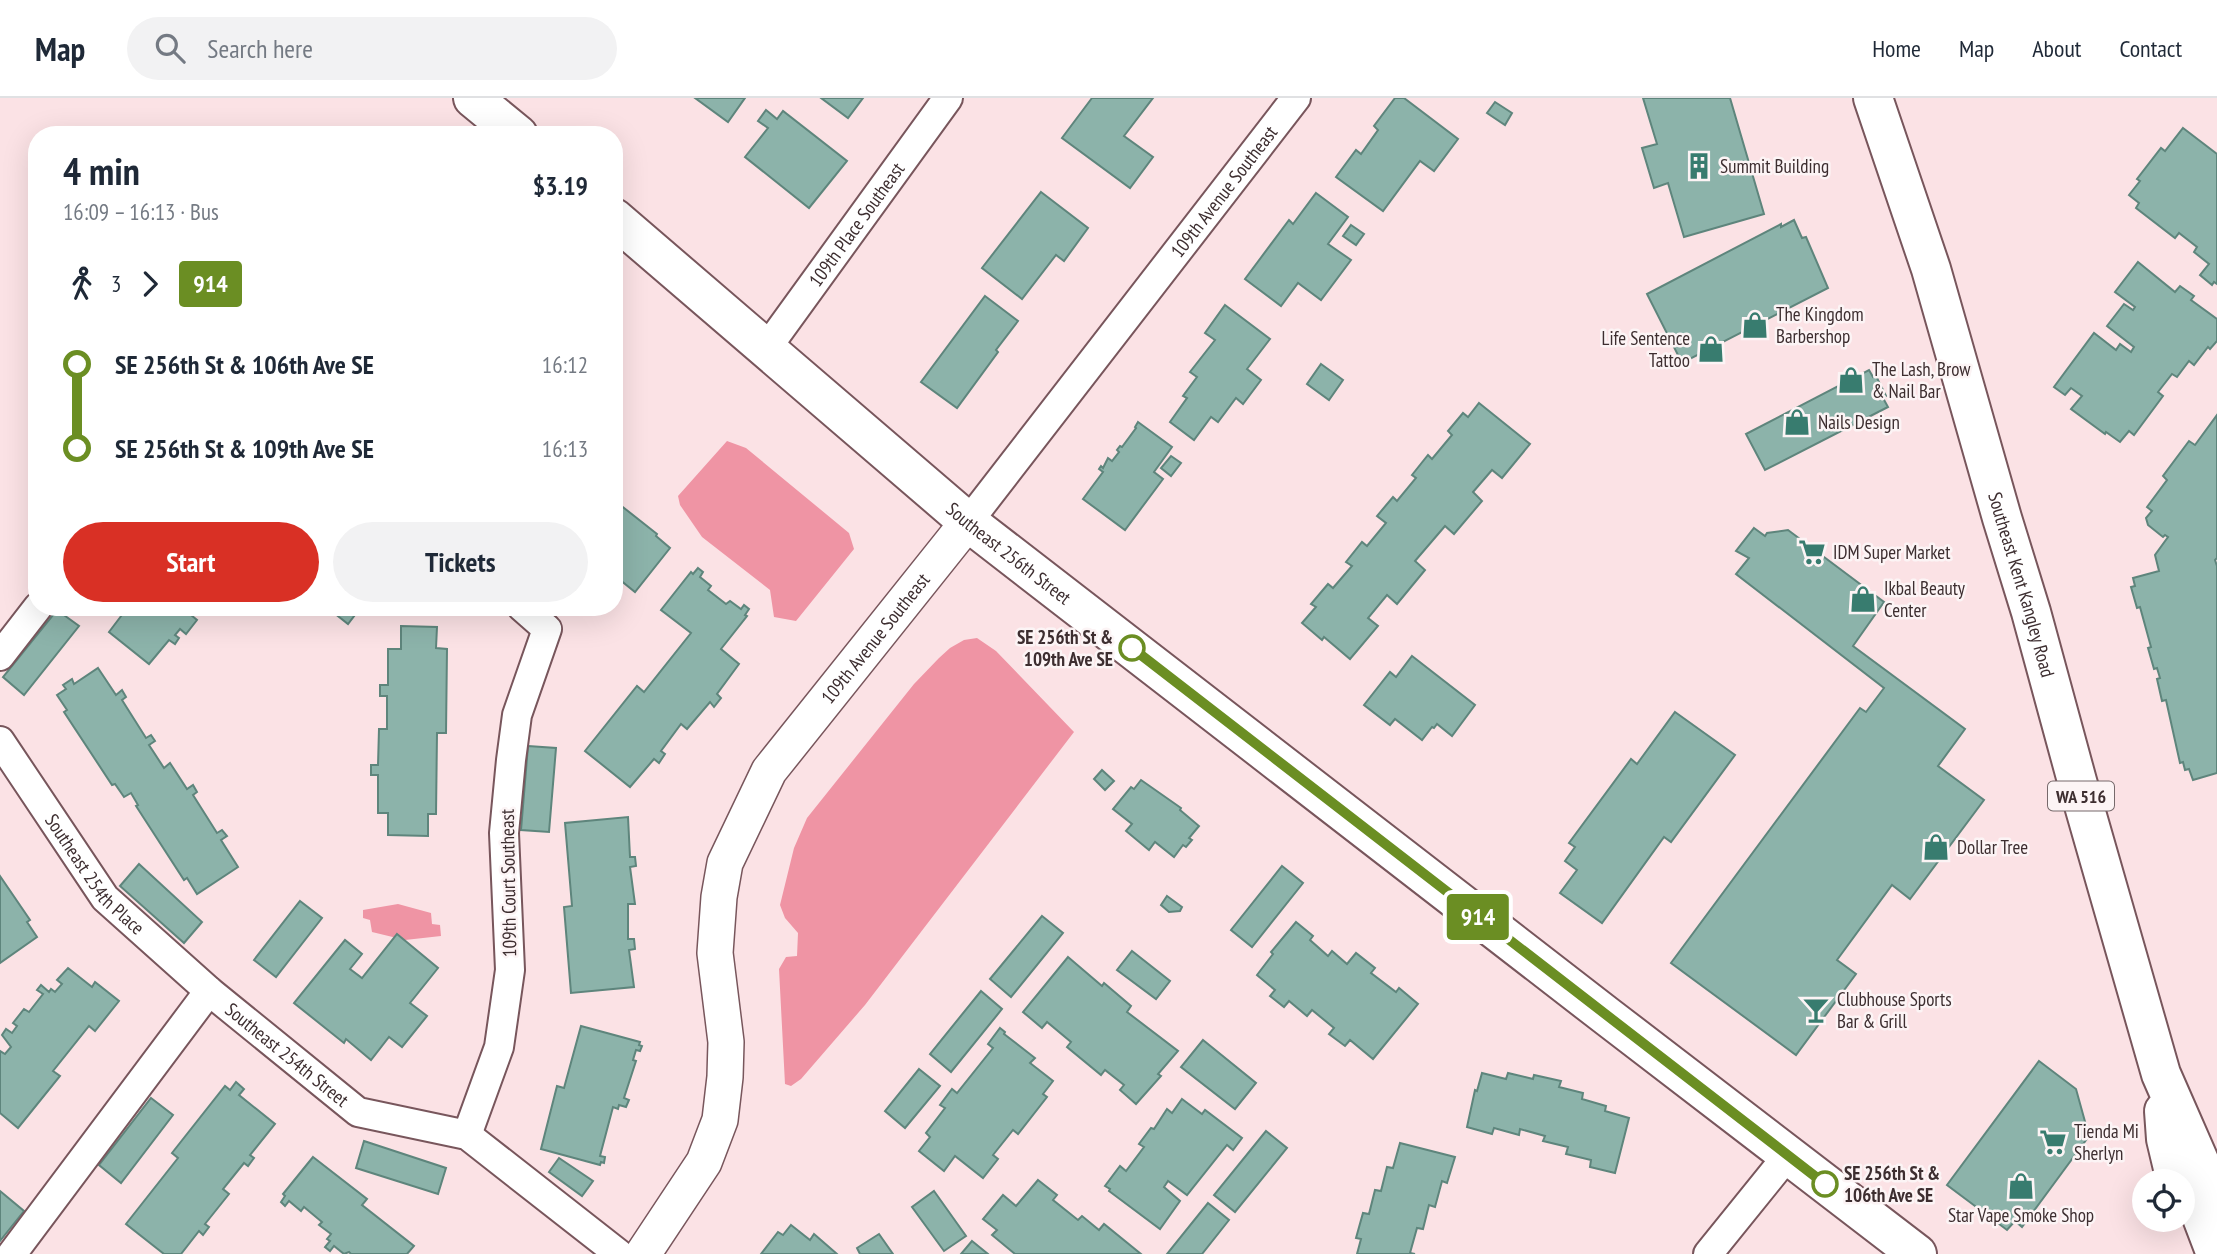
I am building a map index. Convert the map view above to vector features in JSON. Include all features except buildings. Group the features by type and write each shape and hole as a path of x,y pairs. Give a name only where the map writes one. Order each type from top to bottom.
{"main road":[{"path":"473,98 507,126"},
{"name":"Southeast Kent Kangley Road","path":"1873,98 1931,269 2161,1074 2217,1202"},
{"name":"Southeast 256th Street","path":"623,226 968,522 1917,1254"},
{"name":"Southeast Kent Kangley Road","path":"2161,1074 2166,1139 2173,1169"},
{"path":"2195,1199 2216,1254"},
{"path":"2185,1232 2190,1254"}],"street":[{"name":"109th Place Southeast","path":"766,349 948,98"},
{"name":"109th Avenue Southeast","path":"643,1254 704,1162 720,1120 726,1077 726,1042 715,953 719,897 725,863 769,771 968,522 1296,98"},
{"path":"0,656 31,616"},
{"name":"109th Court Southeast","path":"467,1135 499,1047 510,970 504,833 511,760 517,715 547,629 532,616"},
{"name":"Southeast 254th Place","path":"0,741 105,898 209,991"},
{"path":"12,1254 209,991"},
{"name":"Southeast 254th Street","path":"209,991 358,1112 467,1135 619,1254"},
{"path":"1709,1254 1788,1155"}],"shaded area":[{"path":"727,441 746,448 849,533 854,549 796,621 774,617 770,590 702,537 680,505 678,496"},
{"path":"977,638 996,651 1074,732 865,1005 801,1079 791,1086 785,1084 779,969 786,957 797,956 798,933 785,918 780,905 794,848 807,818 914,684 950,648 964,640"},
{"path":"398,904 431,913 432,924 440,925 441,936 405,940 372,932 370,920 363,918 363,910"}],"bus line":[{"name":"914","path":"1132,648 1825,1184"}],"place":[{"name":"Summit Building","path":"1699,166"},
{"name":"The Kingdom Barbershop","path":"1755,325"},
{"name":"Life Sentence Tattoo","path":"1711,349"},
{"name":"The Lash, Brow & Nail Bar","path":"1851,380"},
{"name":"Nails Design","path":"1797,422"},
{"name":"IDM Super Market","path":"1812,552"},
{"name":"Ikbal Beauty Center","path":"1863,599"},
{"name":"SE 256th St & 109th Ave SE","path":"1132,648"},
{"name":"Dollar Tree","path":"1936,847"},
{"name":"Clubhouse Sports Bar & Grill","path":"1816,1010"},
{"name":"Tienda Mi Sherlyn","path":"2053,1142"},
{"name":"SE 256th St & 106th Ave SE","path":"1825,1184"},
{"name":"Star Vape Smoke Shop","path":"2021,1186"}]}
